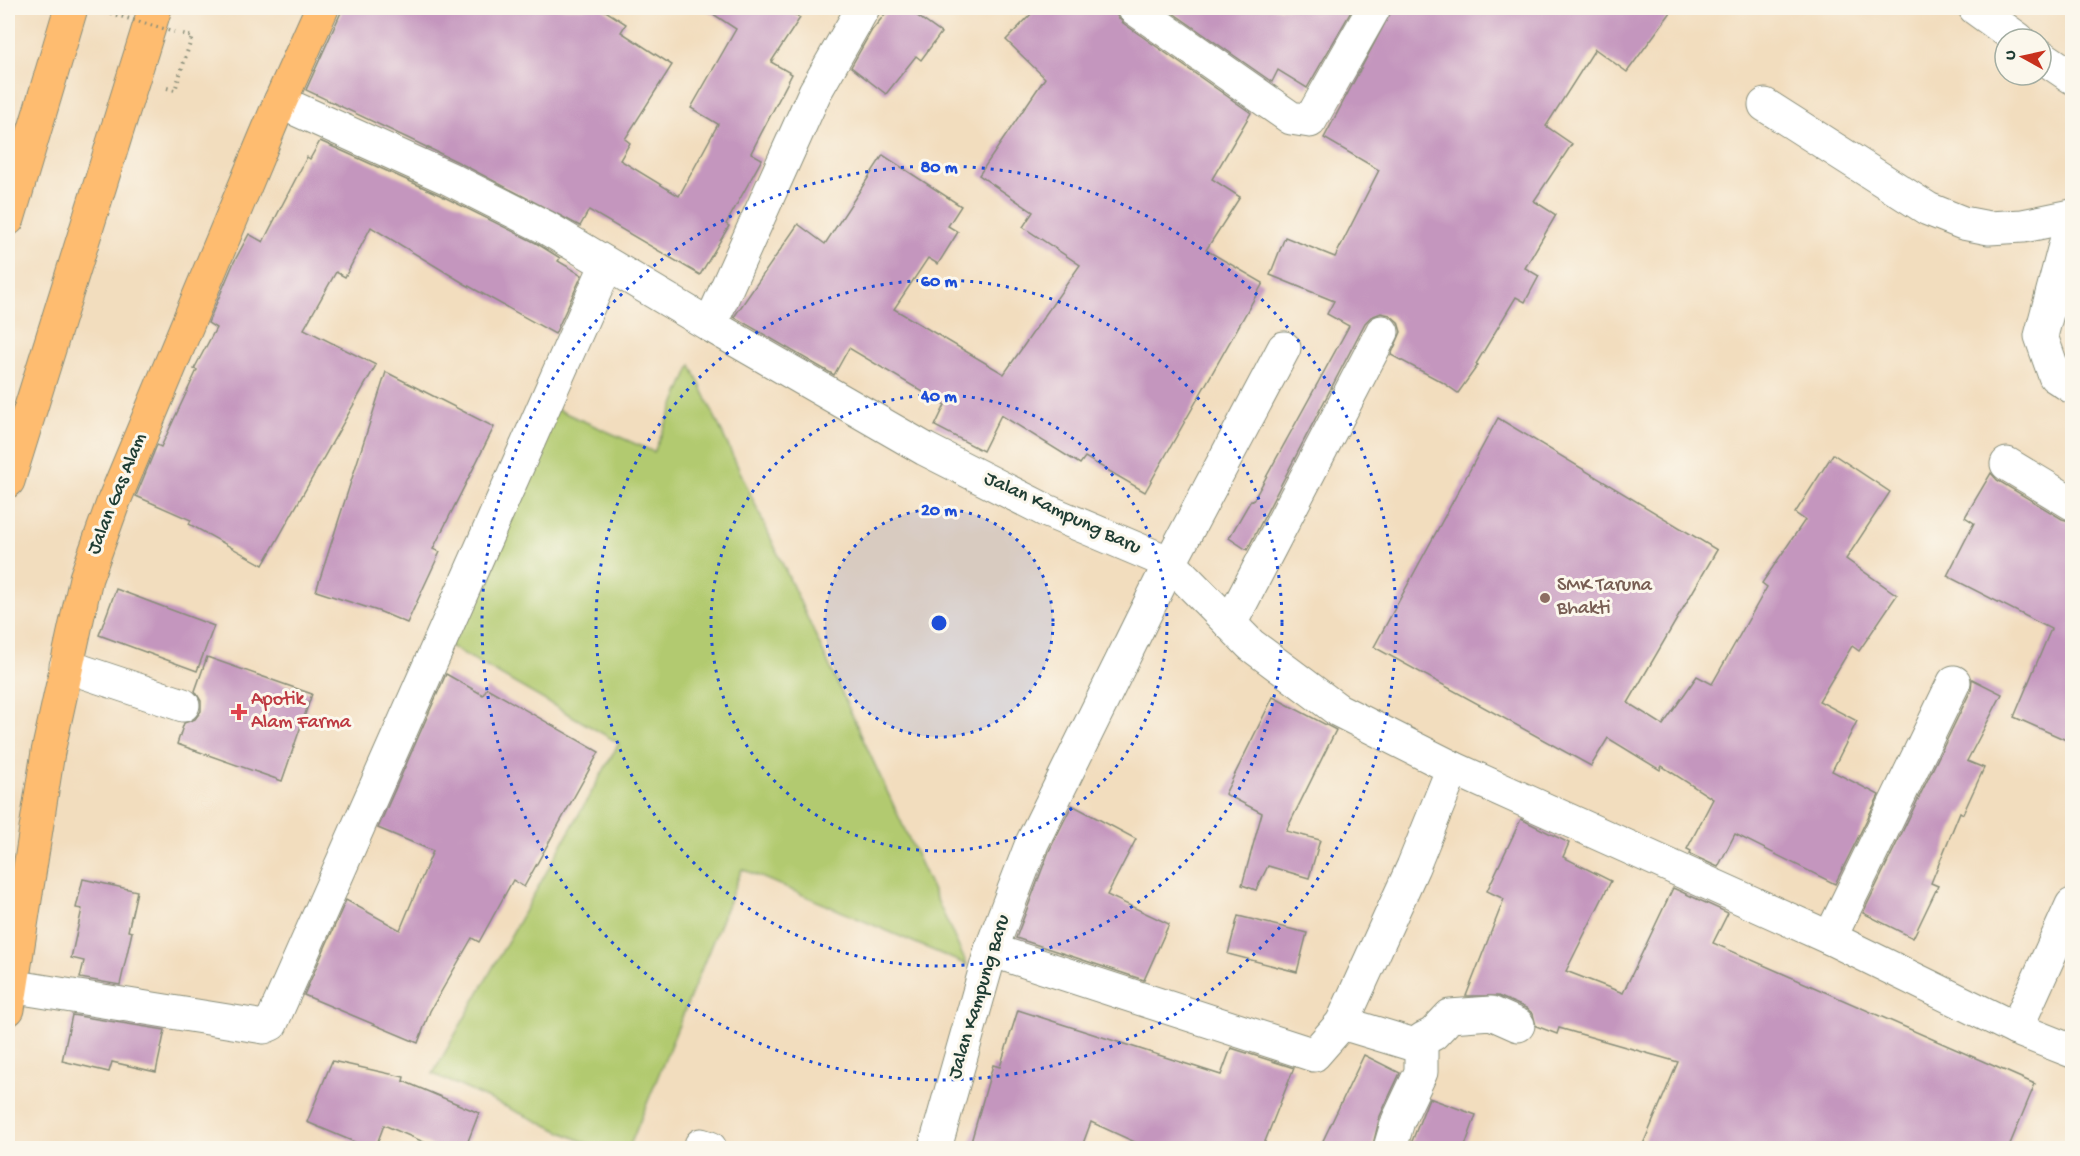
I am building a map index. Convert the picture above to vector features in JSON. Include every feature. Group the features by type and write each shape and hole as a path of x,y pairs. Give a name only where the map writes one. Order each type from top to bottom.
{"main road":[{"path":"8,219 71,8"},
{"name":"Jalan Gas Alam","path":"9,997 48,752 86,578 114,503 280,102 322,8"},
{"path":"8,481 164,20"}],"street":[{"path":"710,325 815,92 863,8"},
{"path":"1134,8 1291,118 1310,121 1374,8"},
{"path":"1975,8 2001,27"},
{"path":"2053,64 2073,77"},
{"name":"Jalan Kampung Baru","path":"280,102 448,178 544,227 606,266 935,454 1047,511 1170,563 1032,843 991,950 935,1149"},
{"path":"1765,105 1928,209 1963,223 1989,228 2023,226 2073,217 2040,336 2055,376 2073,387"},
{"path":"9,997 264,1027 271,1024 606,266"},
{"path":"1230,624 1382,332"},
{"path":"1284,348 1170,563 1251,645 1338,710 1453,768 1830,938 2016,1029 2073,1051"},
{"path":"2007,464 2073,503"},
{"path":"66,666 183,705"},
{"path":"1830,938 1954,682"},
{"path":"991,950 1314,1054 1342,1023 1413,867 1453,768"},
{"path":"2016,1029 2073,905"},
{"path":"1390,1149 1398,1121 1421,1072 1423,1039 1433,1034 1450,1016 1491,1013 1518,1024"},
{"path":"1342,1023 1421,1047"}],"path":[{"path":"93,8 164,20"},
{"path":"175,90 192,37"}],"green space":[{"path":"691,365 967,965 742,869 629,1148 597,1148 433,1074 619,743 429,634 556,409 654,452"}],"building":[{"path":"343,8 601,8 626,24 621,32 672,65 625,139 630,143 620,160 679,196 718,124 691,108 736,29 704,8 784,8 800,18 771,62 792,74 751,153 762,159 726,224 729,226 700,275 589,210 580,226 456,161 306,90"},
{"path":"890,8 906,8 941,33 921,60 916,56 886,94 851,67 872,30"},
{"path":"1037,8 1115,8 1117,16 1123,23 1251,113 1212,179 1240,197 1206,250 1263,283 1145,492 1085,457 1080,464 1001,415 983,451 935,426 945,405 849,348 834,375 734,317 798,224 825,244 883,155 961,206 948,226 958,232 938,264 928,258 894,309 1004,374 1080,265 1023,227 1033,212 979,175 1045,78 1006,40"},
{"path":"1166,8 1353,8 1307,88 1278,70 1272,82"},
{"path":"1393,8 1674,8 1627,72 1595,49 1546,126 1572,144 1534,201 1556,215 1525,268 1539,276 1525,302 1516,297 1476,364 1478,365 1458,393 1391,355 1401,332 1398,322 1390,315 1381,313 1371,317 1365,323 1247,550 1229,538 1251,500 1253,501 1349,326 1327,314 1334,301 1270,275 1285,237 1335,257 1379,170 1324,138"},
{"path":"320,141 440,195 536,243 560,258 558,261 582,275 555,334 465,284 371,227 345,277 336,272 304,329 376,365 263,565 189,524 191,520 136,496 157,445 161,447 197,370 194,369 216,328 208,323 234,262 249,234 263,242 307,157 310,159"},
{"path":"386,372 494,427 433,549 440,552 407,623 316,591"},
{"path":"1498,418 1717,550 1628,703 1663,725 1697,676 1712,684 1767,587 1762,583 1805,520 1795,513 1833,454 1890,492 1846,559 1897,595 1859,651 1852,646 1819,701 1857,721 1832,771 1879,795 1835,884 1735,834 1718,867 1690,854 1691,851 1687,849 1713,799 1662,766 1660,770 1608,738 1591,766 1374,647"},
{"path":"1991,473 1997,480 2062,519 2073,522 2073,743 2014,717 2051,629 1947,576 1974,523 1965,517"},
{"path":"116,589 214,626 197,671 99,635"},
{"path":"207,657 312,694 282,781 177,744 184,723 195,719 201,711 201,701 195,691"},
{"path":"446,674 483,695 487,688 599,752 524,887 513,880 479,942 472,938 430,1011 418,1043 304,995 346,900 400,930 433,851 378,828"},
{"path":"1972,679 2002,694 1967,761 1984,768 1963,814 1960,812 1931,883 1938,886 1913,938 1863,913 1971,690"},
{"path":"1273,697 1336,730 1286,831 1320,840 1309,878 1268,866 1256,890 1242,885 1262,813 1225,794"},
{"path":"1072,805 1136,839 1107,895 1169,924 1144,980 1016,938 1049,851"},
{"path":"1521,819 1569,843 1563,857 1611,881 1566,971 1623,993 1673,888 1728,913 1713,943 2035,1084 2008,1149 1641,1149 1678,1062 1559,1028 1557,1034 1536,1026 1533,1014 1526,1008 1498,996 1466,996 1504,899 1487,891"},
{"path":"83,879 137,891 128,931 132,932 120,985 80,978 84,961 71,958 82,909 76,908"},
{"path":"1238,916 1307,933 1297,972 1228,954"},
{"path":"1018,1010 1221,1075 1231,1048 1294,1068 1262,1149 1150,1149 1091,1122 1081,1149 969,1149 993,1065 1000,1067"},
{"path":"72,1015 165,1030 156,1072 112,1062 109,1072 62,1061"},
{"path":"1364,1055 1400,1073 1380,1116 1372,1149 1319,1149"},
{"path":"332,1061 404,1077 403,1081 479,1113 465,1149 440,1149 384,1125 375,1149 371,1149 307,1122"},
{"path":"1429,1098 1476,1115 1464,1149 1409,1149"}],"place":[{"name":"SMK Taruna Bhakti","path":"1545,598"},
{"name":"Apotik Alam Farma","path":"239,712"}]}
